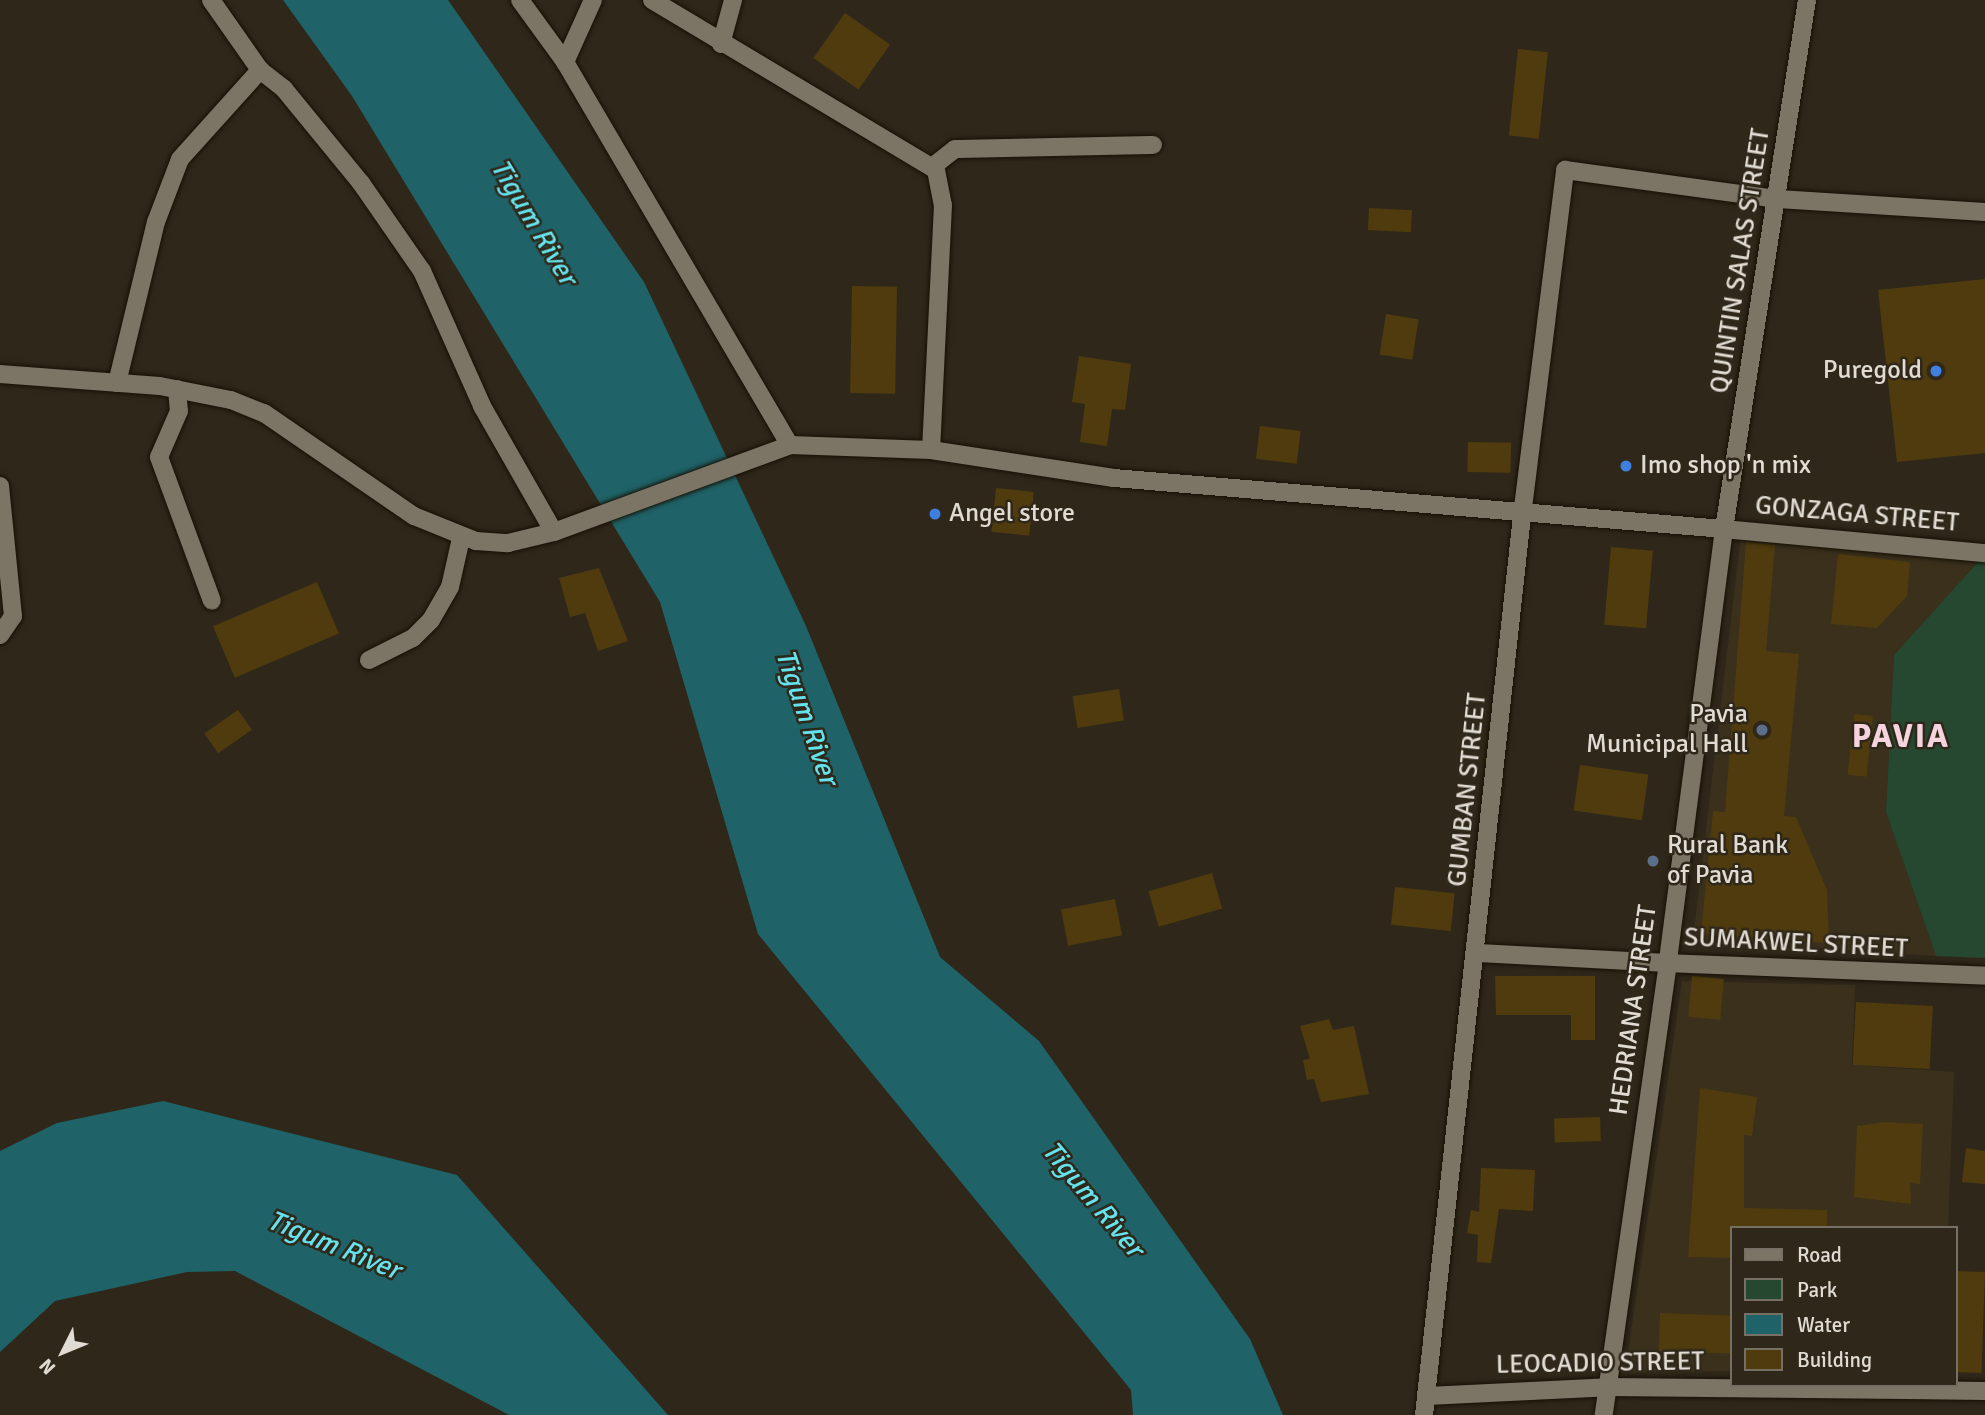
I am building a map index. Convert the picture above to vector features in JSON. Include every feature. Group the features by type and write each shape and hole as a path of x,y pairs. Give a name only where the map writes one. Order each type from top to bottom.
{"street":[{"path":"211,0 260,70 284,89 352,172 422,271 482,406 554,532"},
{"path":"520,0 565,62 790,445"},
{"path":"565,62 593,0"},
{"path":"652,0 721,44 932,167 943,205 931,450"},
{"path":"721,44 733,0"},
{"name":"QUINTIN SALAS STREET","path":"1724,529 1778,199 1807,0"},
{"path":"117,383 156,222 180,159 260,70"},
{"path":"932,167 955,149 1153,145"},
{"name":"GUMBAN STREET","path":"1424,1415 1478,953 1522,516 1565,170 1778,199"},
{"path":"1778,199 1985,212"},
{"name":"GONZAGA STREET","path":"0,374 177,389 264,413 414,516 461,538 508,543 554,532 772,449 790,445 931,450 1114,478 1522,516 1724,529 1985,553"},
{"path":"177,389 179,411 159,457 212,601"},
{"path":"0,486 13,616 0,635"},
{"name":"HEDRIANA STREET","path":"1604,1415 1668,963 1724,529"},
{"path":"369,660 412,638 431,620 450,587 461,538"},
{"name":"SUMAKWEL STREET","path":"1478,953 1985,976"},
{"name":"LEOCADIO STREET","path":"1427,1396 1608,1387 1985,1391"}],"shaded area":[{"path":"1741,536 1978,562 1894,655 1886,812 1936,956 1693,939"},
{"path":"1682,981 1855,985 1852,1065 1954,1072 1948,1226 1730,1226 1730,1371 1625,1373"}],"green space":[{"path":"1978,562 1985,562 1985,958 1936,956 1886,812 1894,655"}],"water":[{"name":"Tigum River","path":"283,0 448,0 644,282 806,626 940,957 1039,1041 1250,1339 1283,1415 1133,1415 1131,1390 758,934 660,602 352,96"},
{"name":"Tigum River","path":"163,1101 457,1175 668,1415 509,1415 235,1271 187,1272 55,1301 0,1352 0,1151 57,1123"}],"building":[{"path":"845,13 890,45 859,90 813,58"},
{"path":"1518,49 1548,52 1539,139 1509,136"},
{"path":"1369,208 1412,210 1411,232 1368,230"},
{"name":"Puregold","path":"1985,279 1985,453 1897,462 1878,290"},
{"path":"852,286 897,287 895,394 850,393"},
{"path":"1386,314 1419,319 1412,360 1380,354"},
{"path":"1079,356 1131,364 1125,410 1112,409 1107,446 1080,442 1085,404 1072,402"},
{"path":"1260,426 1301,431 1297,464 1256,459"},
{"path":"1468,442 1511,443 1510,473 1467,472"},
{"path":"996,488 1034,492 1029,536 991,532"},
{"path":"1746,542 1775,545 1766,651 1799,654 1784,816 1796,817 1827,890 1829,943 1701,934 1713,811 1725,812"},
{"path":"1611,547 1653,551 1646,628 1604,625"},
{"path":"1838,554 1910,562 1907,596 1877,628 1831,624"},
{"path":"599,568 628,641 598,651 585,613 570,617 559,578"},
{"path":"317,582 339,634 235,678 213,626"},
{"path":"1119,689 1124,721 1078,728 1073,696"},
{"path":"238,710 252,730 218,753 204,734"},
{"path":"1854,714 1873,716 1867,777 1848,775"},
{"path":"1580,765 1648,775 1642,820 1574,811"},
{"path":"1212,873 1222,909 1159,927 1149,891"},
{"path":"1395,887 1455,893 1451,931 1391,925"},
{"path":"1115,899 1122,935 1068,946 1061,909"},
{"path":"1495,976 1595,976 1595,1040 1571,1040 1571,1015 1496,1015"},
{"path":"1692,976 1724,979 1720,1020 1688,1017"},
{"path":"1856,1002 1933,1006 1930,1069 1853,1065"},
{"path":"1329,1019 1333,1030 1354,1026 1369,1094 1321,1102 1314,1079 1307,1080 1303,1060 1310,1059 1300,1026"},
{"path":"1700,1088 1757,1097 1752,1136 1744,1135 1744,1208 1827,1210 1827,1226 1730,1226 1730,1258 1688,1257"},
{"path":"1600,1117 1601,1141 1555,1143 1554,1119"},
{"path":"1884,1122 1923,1124 1920,1184 1910,1183 1911,1204 1854,1197 1857,1126"},
{"path":"1966,1148 1985,1151 1985,1184 1962,1182"},
{"path":"1481,1168 1535,1170 1533,1211 1499,1209 1491,1263 1477,1262 1478,1235 1467,1233 1471,1210 1479,1212"},
{"path":"1957,1271 1985,1272 1981,1373 1957,1372"},
{"path":"1660,1313 1730,1315 1730,1353 1659,1351"}],"place":[{"name":"Puregold","path":"1936,371"},
{"name":"Imo shop 'n mix","path":"1626,466"},
{"name":"Angel store","path":"935,514"},
{"name":"Pavia Municipal Hall","path":"1762,730"},
{"name":"Rural Bank of Pavia","path":"1653,861"}],"district":[{"name":"PAVIA","path":"1901,737"}]}
